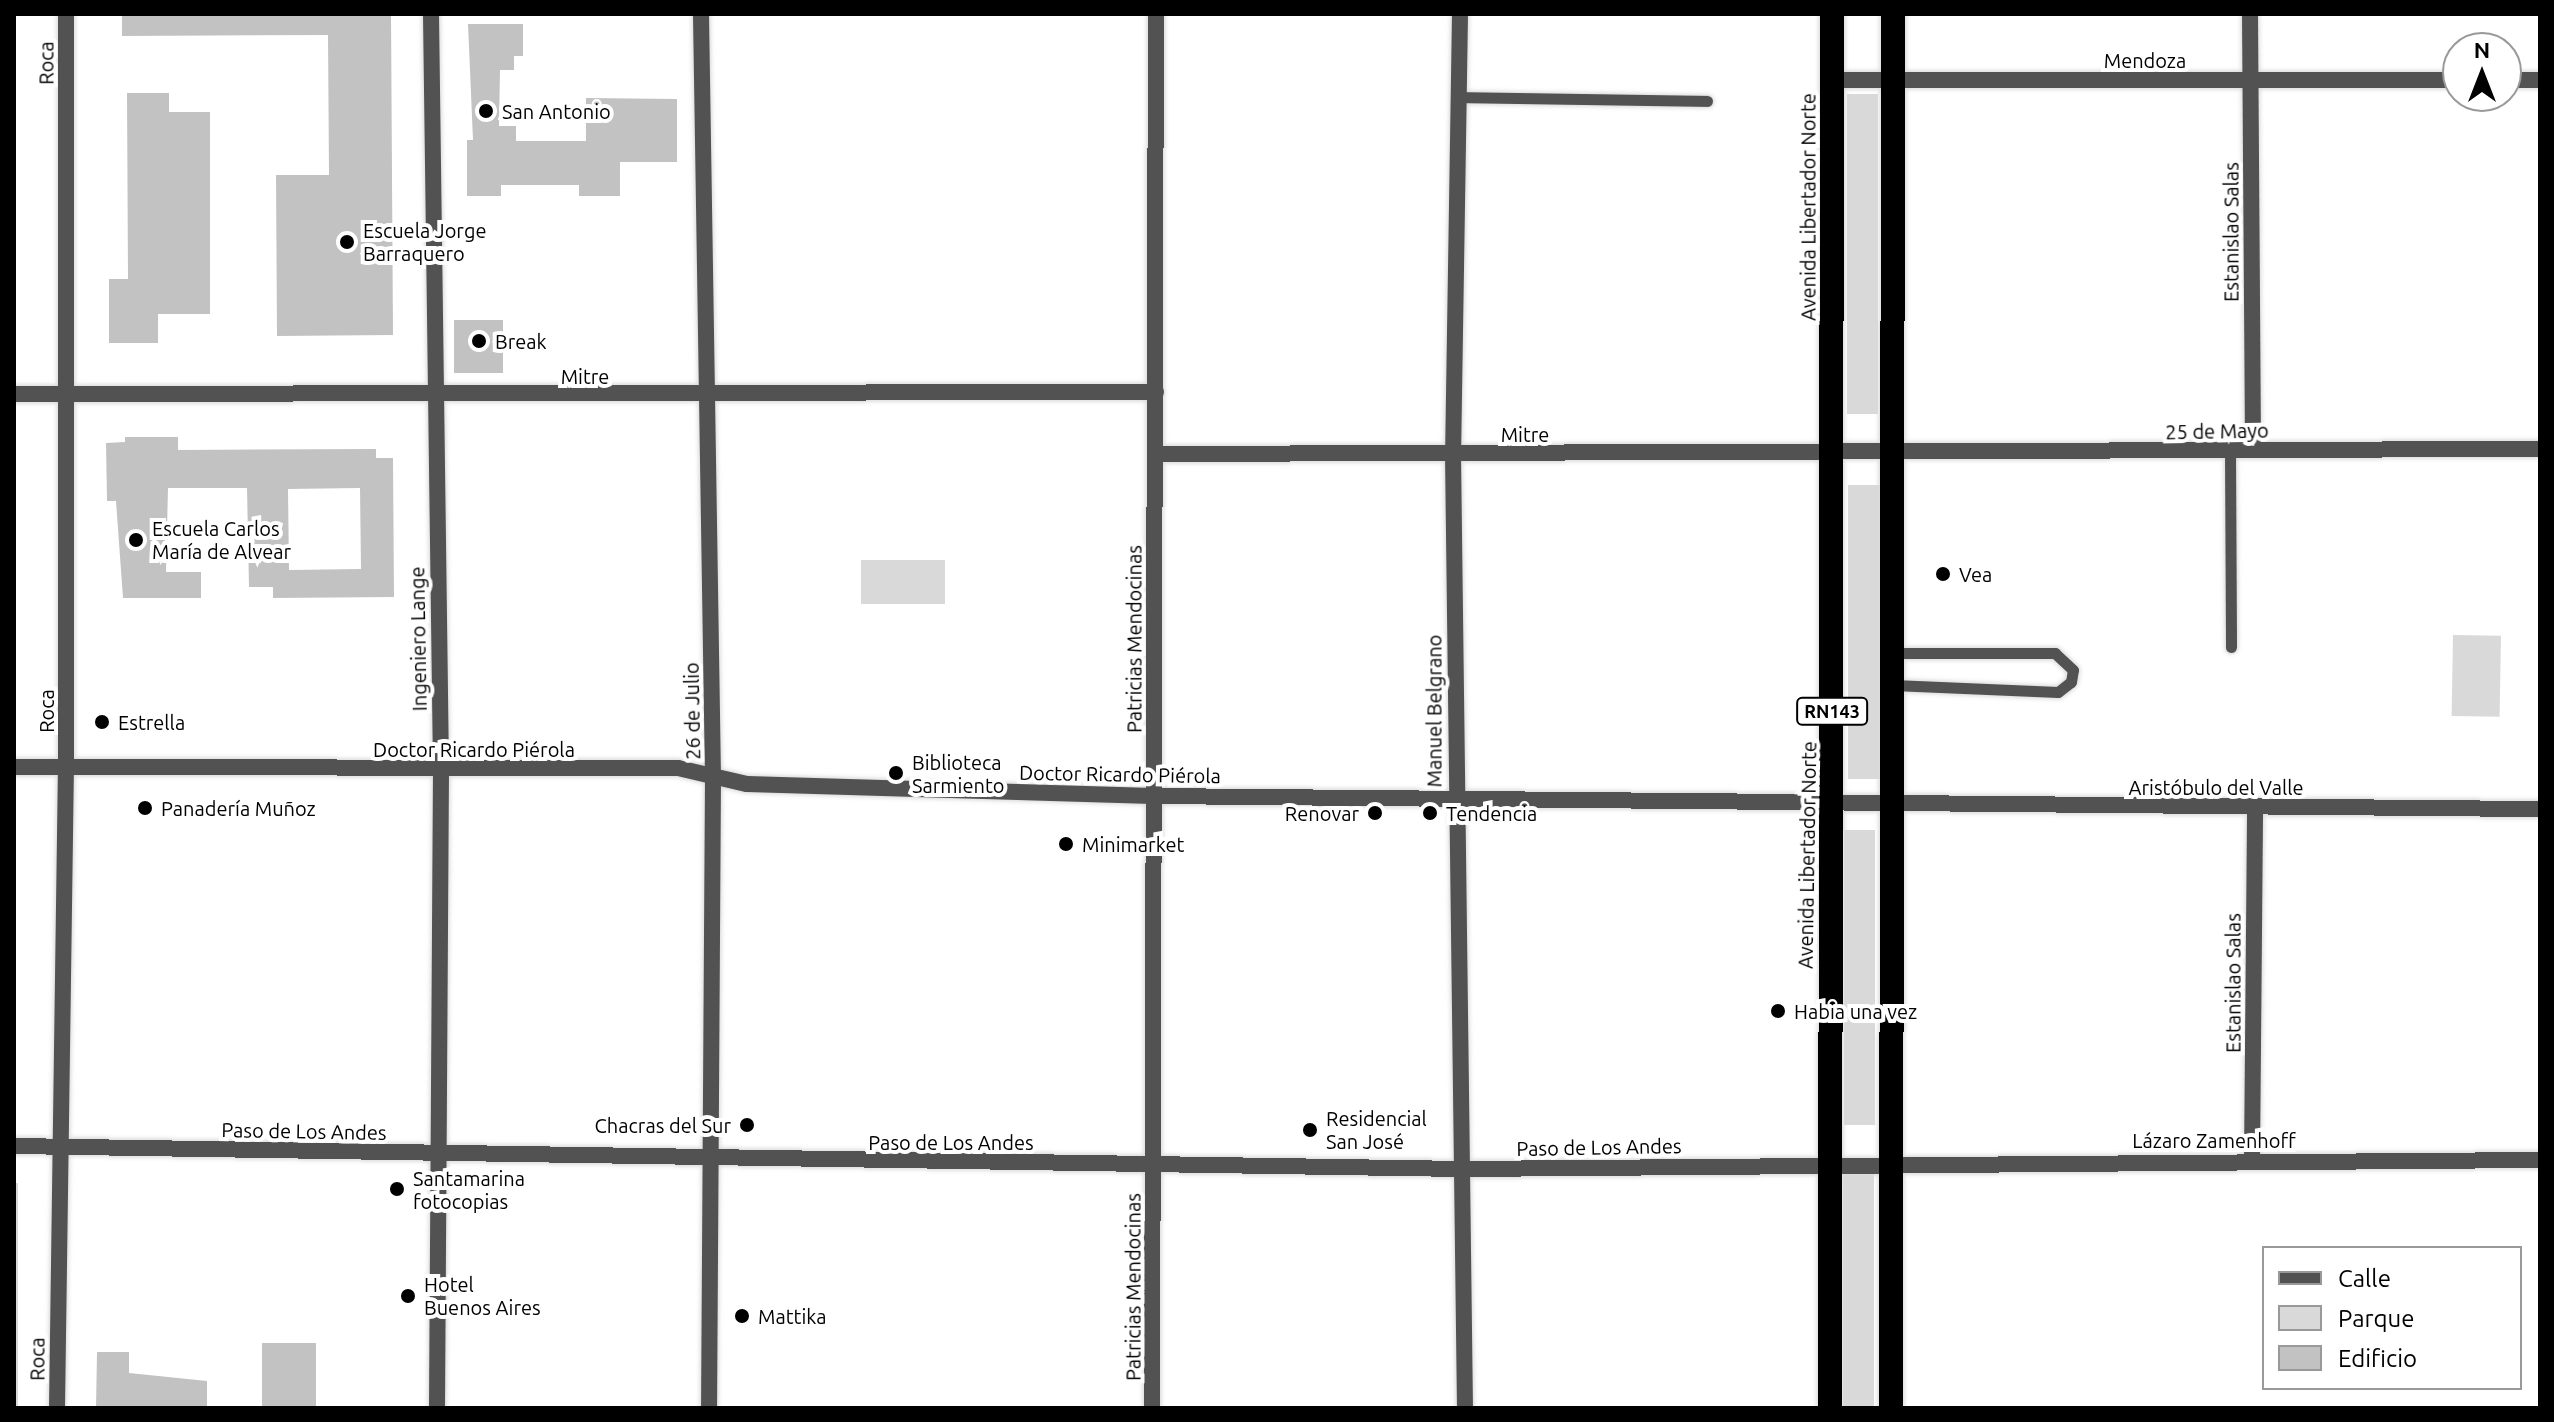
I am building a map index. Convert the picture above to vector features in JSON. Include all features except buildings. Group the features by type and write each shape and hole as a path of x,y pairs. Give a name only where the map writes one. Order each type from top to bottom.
{"highway":[{"name":"Avenida Libertador Norte","path":"1830,1408 1828,1164 1834,454 1832,14"},
{"name":"RN143","path":"1891,1408 1893,14"}],"street":[{"name":"Roca","path":"57,1408 58,1146 66,767 66,14"},
{"name":"Ingeniero Lange","path":"431,14 432,397 441,769 436,1154 437,1408"},
{"name":"26 de Julio","path":"701,14 713,777 707,1162 709,1408"},
{"name":"Patricias Mendocinas","path":"1152,1408 1156,14"},
{"name":"Manuel Belgrano","path":"1460,14 1453,454 1465,1408"},
{"name":"Estanislao Salas","path":"2250,14 2253,450"},
{"name":"Mendoza","path":"1831,80 2442,80"},
{"name":"Mitre","path":"14,394 432,397 1156,392"},
{"name":"25 de Mayo","path":"1894,456 2540,449"},
{"name":"Mitre","path":"1156,454 1894,456"},
{"name":"Doctor Ricardo Piérola","path":"14,767 678,768 747,784 1153,796 1891,806"},
{"name":"Aristóbulo del Valle","path":"1891,806 2540,809"},
{"name":"Estanislao Salas","path":"2252,1160 2255,807"},
{"name":"Paso de Los Andes","path":"14,1146 707,1162 1154,1162 1462,1169 1889,1163"},
{"name":"Lázaro Zamenhoff","path":"1889,1163 2540,1160"}],"lane":[{"path":"1458,97 1707,101"},
{"path":"2230,451 2231,647"},
{"path":"1893,653 2055,653 2073,670 2071,682 2058,692 1893,685"}],"green space":[{"path":"1847,94 1878,94 1878,414 1847,414"},
{"path":"1848,485 1880,485 1880,779 1848,779"},
{"path":"861,560 945,560 945,604 861,604"},
{"path":"2453,635 2501,636 2500,717 2452,716"},
{"path":"1844,830 1875,830 1875,1125 1844,1125"},
{"path":"1843,1172 1874,1172 1874,1408 1843,1408"},
{"path":"14,1183 18,1183 18,1408 14,1408"}],"place":[{"name":"San Antonio","path":"486,111"},
{"name":"Escuela Jorge Barraquero","path":"347,242"},
{"name":"Break","path":"479,341"},
{"name":"Escuela Carlos María de Alvear","path":"136,540"},
{"name":"Vea","path":"1943,574"},
{"name":"Estrella","path":"102,722"},
{"name":"Biblioteca Sarmiento","path":"896,773"},
{"name":"Panadería Muñoz","path":"145,808"},
{"name":"Renovar","path":"1375,813"},
{"name":"Tendencia","path":"1430,813"},
{"name":"Minimarket","path":"1066,844"},
{"name":"Habia una vez","path":"1778,1011"},
{"name":"Chacras del Sur","path":"747,1125"},
{"name":"Residencial San José","path":"1310,1130"},
{"name":"Santamarina fotocopias","path":"397,1189"},
{"name":"Hotel Buenos Aires","path":"408,1296"},
{"name":"Mattika","path":"742,1316"}]}
